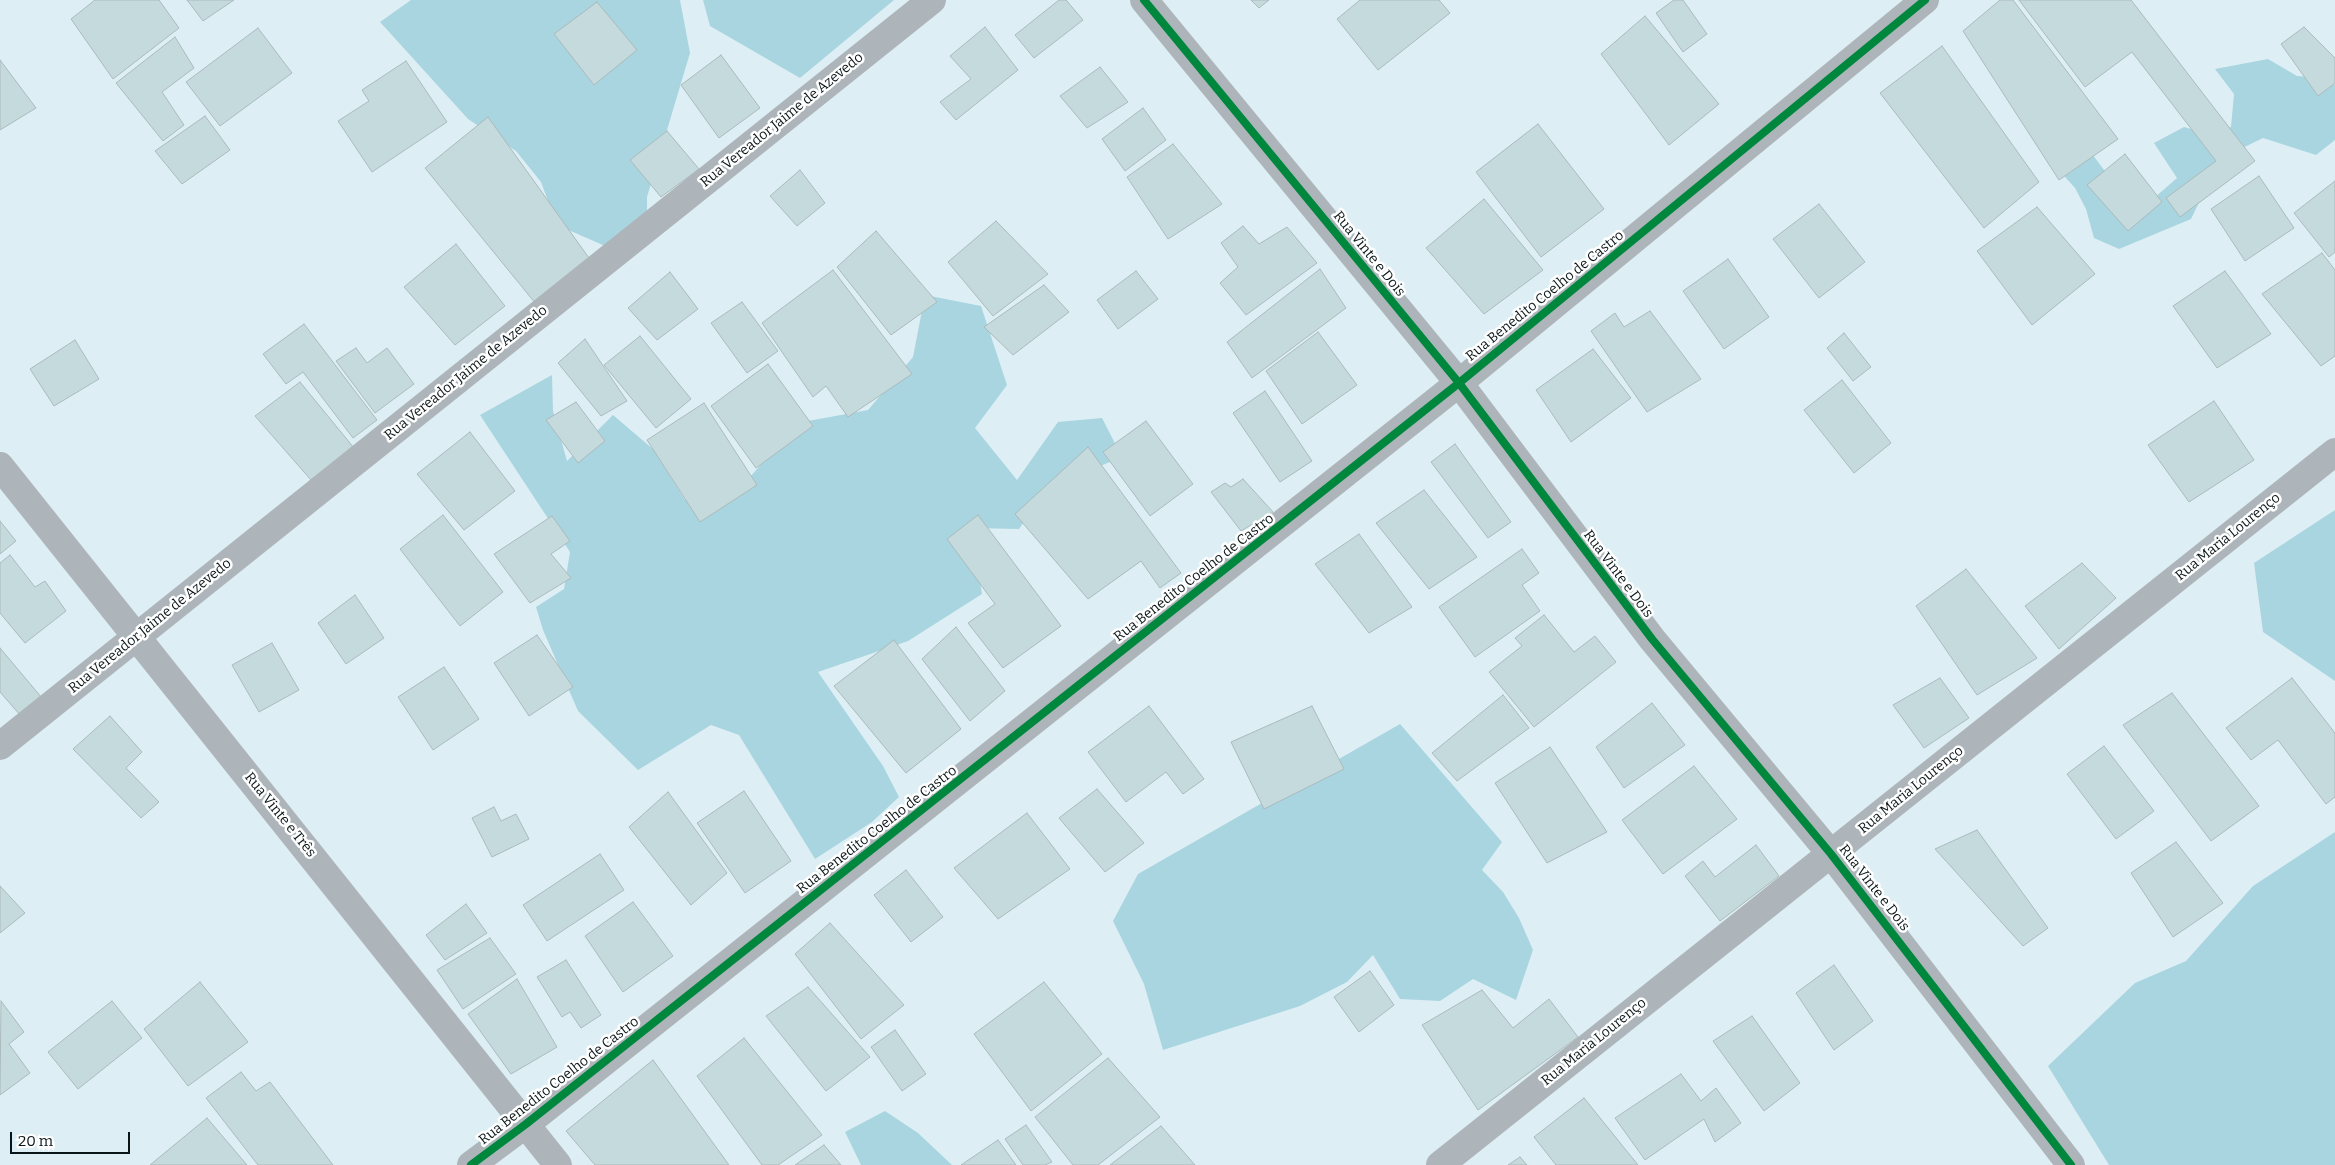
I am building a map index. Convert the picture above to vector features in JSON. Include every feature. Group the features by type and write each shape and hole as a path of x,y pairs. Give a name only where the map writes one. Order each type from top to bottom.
{"street":[{"name":"Rua Vereador Jaime de Azevedo","path":"0,746 932,0"},
{"name":"Rua Vinte e Dois","path":"1144,0 1459,383 1652,639 1832,854 2071,1165"},
{"name":"Rua Benedito Coelho de Castro","path":"471,1165 526,1124 1459,383 1925,0"},
{"name":"Rua Maria Lourenço","path":"1440,1165 2335,452"},
{"name":"Rua Vinte e Três","path":"0,466 558,1165"}],"shaded area":[{"path":"411,0 680,0 690,53 647,197 647,213 605,246 557,225 541,182 516,151 468,119 380,22"},
{"path":"703,0 894,0 800,78 710,26"},
{"path":"2268,59 2297,76 2326,78 2335,85 2335,140 2316,155 2263,138 2226,156 2208,184 2191,219 2119,249 2094,238 2086,209 2075,188 2046,156 2090,151 2121,193 2146,205 2177,178 2154,143 2184,127 2209,134 2231,127 2234,94 2215,69"},
{"path":"925,295 981,306 1007,385 975,428 1017,480 1058,422 1102,418 1122,457 1047,488 1019,529 971,528 982,594 908,641 818,672 883,766 899,797 872,822 815,859 739,735 711,725 638,770 578,711 543,630 536,607 564,589 570,552 480,415 552,375 553,411 567,461 613,415 654,450 685,500 750,477 797,423 868,410 913,357"},
{"path":"2335,510 2335,681 2263,632 2254,563"},
{"path":"1400,724 1502,842 1482,870 1503,892 1519,918 1533,950 1516,1000 1473,979 1440,1001 1400,999 1373,955 1347,982 1300,1006 1163,1050 1144,984 1113,921 1138,874"},
{"path":"2335,832 2335,1165 2109,1165 2048,1066 2135,983 2186,961 2253,886"},
{"path":"885,1111 918,1133 952,1165 861,1165 845,1132"}],"building":[{"path":"95,0 159,0 179,28 113,79 71,19"},
{"path":"187,0 234,0 203,21"},
{"path":"1059,0 1066,0 1083,20 1034,58 1015,35"},
{"path":"1251,0 1269,0 1259,8"},
{"path":"1360,0 1439,0 1450,13 1378,70 1337,19"},
{"path":"1674,0 1683,0 1707,34 1683,52 1656,13"},
{"path":"2000,0 2013,0 2118,139 2059,180 1963,31"},
{"path":"2019,0 2131,0 2255,161 2180,217 2166,198 2216,161 2132,52 2085,87"},
{"path":"597,2 637,50 594,85 554,34"},
{"path":"1645,16 1719,104 1669,145 1601,54"},
{"path":"985,27 1018,70 956,120 940,102 971,79 950,56"},
{"path":"2304,27 2335,58 2335,83 2318,96 2281,44"},
{"path":"258,28 292,73 220,126 186,82"},
{"path":"175,37 194,68 162,92 184,125 163,141 116,83"},
{"path":"1942,46 2039,182 1984,228 1880,93"},
{"path":"721,55 760,108 719,138 681,85"},
{"path":"0,60 36,108 0,130"},
{"path":"406,61 447,122 372,172 338,121 369,101 362,90"},
{"path":"1100,67 1128,102 1087,128 1060,96"},
{"path":"1143,108 1166,140 1125,171 1102,139"},
{"path":"205,116 230,150 182,184 155,151"},
{"path":"488,117 589,258 536,304 425,168"},
{"path":"1538,124 1604,209 1541,257 1476,172"},
{"path":"667,131 699,169 661,197 630,160"},
{"path":"1173,144 1222,204 1168,239 1127,177"},
{"path":"2125,154 2162,202 2128,231 2087,185"},
{"path":"800,170 825,203 797,226 770,196"},
{"path":"2259,176 2294,228 2245,261 2211,209"},
{"path":"2335,181 2335,252 2329,257 2294,213"},
{"path":"1484,199 1543,270 1484,314 1426,248"},
{"path":"1819,204 1865,262 1819,298 1773,239"},
{"path":"2037,207 2095,274 2032,325 1977,251"},
{"path":"996,221 1048,274 993,316 948,262"},
{"path":"1243,226 1259,244 1287,227 1317,263 1246,315 1220,283 1238,267 1221,243"},
{"path":"876,231 937,302 891,335 837,267"},
{"path":"456,244 505,306 455,345 404,287"},
{"path":"2322,253 2335,270 2335,356 2321,366 2262,294"},
{"path":"1728,259 1769,317 1724,349 1683,291"},
{"path":"1320,269 1346,308 1252,378 1227,342"},
{"path":"833,270 912,374 848,417 826,386 813,397 762,323"},
{"path":"1136,271 1158,299 1118,329 1097,300"},
{"path":"2225,271 2271,334 2217,368 2173,306"},
{"path":"670,272 698,309 657,340 628,308"},
{"path":"1044,285 1069,312 1013,355 984,327"},
{"path":"742,302 778,351 747,373 711,323"},
{"path":"1650,311 1701,379 1647,412 1591,331 1615,313 1624,327"},
{"path":"304,324 377,420 353,438 303,372 286,384 263,354"},
{"path":"1318,332 1357,385 1302,424 1266,371"},
{"path":"1844,333 1871,367 1853,381 1827,348"},
{"path":"640,336 691,399 656,428 604,365"},
{"path":"585,339 627,401 601,416 558,363"},
{"path":"75,340 99,379 54,406 30,369"},
{"path":"356,348 367,363 387,348 414,384 375,413 336,361"},
{"path":"1593,349 1631,398 1571,442 1536,390"},
{"path":"768,364 813,426 756,468 711,406"},
{"path":"1842,380 1891,443 1854,473 1804,410"},
{"path":"300,382 354,448 311,480 255,416"},
{"path":"1265,391 1312,461 1280,482 1233,413"},
{"path":"2214,401 2254,460 2189,502 2148,445"},
{"path":"576,402 605,441 578,463 546,420"},
{"path":"704,403 757,485 700,522 647,440"},
{"path":"1146,421 1193,484 1150,516 1103,452"},
{"path":"470,432 515,491 464,530 417,474"},
{"path":"1455,444 1511,522 1488,538 1431,462"},
{"path":"1088,447 1181,573 1160,588 1141,561 1088,599 1015,514"},
{"path":"1243,479 1273,512 1241,531 1211,492 1225,483 1231,487"},
{"path":"1424,490 1477,557 1429,589 1376,523"},
{"path":"443,515 503,592 460,626 400,549"},
{"path":"978,515 1061,626 1003,668 968,623 995,604 947,539"},
{"path":"552,516 570,541 551,554 571,578 530,603 494,554"},
{"path":"0,521 16,541 0,554"},
{"path":"1359,534 1412,607 1369,633 1315,564"},
{"path":"1522,549 1539,573 1522,585 1540,611 1475,657 1439,607"},
{"path":"10,555 35,587 45,581 66,611 25,643 0,613 0,563"},
{"path":"2082,563 2116,598 2059,649 2025,606"},
{"path":"1966,569 2037,658 1977,695 1916,606"},
{"path":"355,595 384,638 346,664 318,623"},
{"path":"1544,615 1574,652 1595,636 1616,662 1534,727 1489,672 1522,646 1515,638"},
{"path":"956,627 1005,691 970,721 922,659"},
{"path":"537,635 573,687 529,716 494,663"},
{"path":"894,640 961,729 906,773 834,686"},
{"path":"272,643 299,690 259,712 232,665"},
{"path":"0,648 42,698 21,716 0,692"},
{"path":"444,667 479,719 433,750 398,697"},
{"path":"1940,678 1969,718 1924,748 1893,705"},
{"path":"2292,678 2335,733 2335,797 2326,804 2278,740 2251,760 2226,728"},
{"path":"2172,693 2259,806 2211,841 2123,725"},
{"path":"1503,695 1529,728 1457,781 1432,753"},
{"path":"1652,703 1685,745 1624,788 1596,747"},
{"path":"1149,706 1204,779 1183,794 1166,772 1126,802 1088,752"},
{"path":"1312,706 1344,769 1264,809 1231,742"},
{"path":"110,716 142,752 126,768 159,802 141,818 73,749"},
{"path":"2104,746 2154,811 2116,839 2067,774"},
{"path":"1550,747 1607,832 1547,863 1495,783"},
{"path":"1694,766 1737,819 1663,874 1622,820"},
{"path":"1097,789 1144,843 1105,872 1059,818"},
{"path":"744,791 791,861 745,893 697,823"},
{"path":"668,792 727,873 691,905 629,827"},
{"path":"494,807 501,821 516,814 529,839 492,857 472,818"},
{"path":"1027,813 1070,869 998,919 954,868"},
{"path":"1977,830 2048,928 2023,946 1935,849"},
{"path":"2176,842 2223,903 2173,937 2131,873"},
{"path":"1756,845 1779,876 1720,921 1685,876 1703,861 1715,877"},
{"path":"600,854 624,890 547,941 523,905"},
{"path":"906,870 943,917 911,942 874,895"},
{"path":"0,886 25,913 0,933"},
{"path":"633,902 673,956 623,992 585,936"},
{"path":"466,904 487,933 445,960 426,935"},
{"path":"830,923 904,1005 861,1039 795,954"},
{"path":"490,938 516,974 463,1009 437,970"},
{"path":"566,960 601,1015 581,1028 570,1012 562,1017 537,977"},
{"path":"1834,965 1873,1021 1834,1050 1796,993"},
{"path":"1370,971 1394,1005 1359,1032 1334,997"},
{"path":"517,979 557,1047 511,1074 468,1014"},
{"path":"200,982 248,1042 188,1086 144,1029"},
{"path":"1044,982 1102,1054 1031,1111 974,1034"},
{"path":"808,987 870,1057 826,1091 766,1016"},
{"path":"1482,990 1513,1028 1549,999 1578,1037 1478,1110 1422,1025"},
{"path":"1,1001 24,1032 9,1044 30,1073 0,1095"},
{"path":"112,1001 142,1038 78,1089 48,1052"},
{"path":"1752,1016 1800,1083 1764,1111 1713,1041"},
{"path":"895,1030 926,1074 902,1091 871,1047"},
{"path":"744,1038 822,1135 778,1165 762,1165 697,1076"},
{"path":"1108,1058 1160,1117 1098,1165 1073,1165 1035,1117"},
{"path":"653,1060 729,1165 595,1165 566,1131"},
{"path":"241,1072 256,1091 270,1082 333,1165 258,1165 206,1098"},
{"path":"1681,1074 1701,1101 1716,1088 1741,1123 1715,1142 1704,1119 1645,1160 1615,1118"},
{"path":"1584,1098 1638,1165 1556,1165 1534,1137"},
{"path":"207,1118 247,1165 150,1165"},
{"path":"1026,1125 1052,1162 1045,1165 1023,1165 1005,1139"},
{"path":"1161,1126 1195,1165 1110,1165"},
{"path":"998,1140 1016,1165 961,1165"},
{"path":"824,1145 841,1165 795,1165"},
{"path":"1520,1157 1527,1165 1508,1165"}],"cycle path":[{"path":"1144,0 1459,383 1652,639 1831,854 2071,1165"},
{"path":"471,1165 526,1124 1459,383 1925,0"}]}
